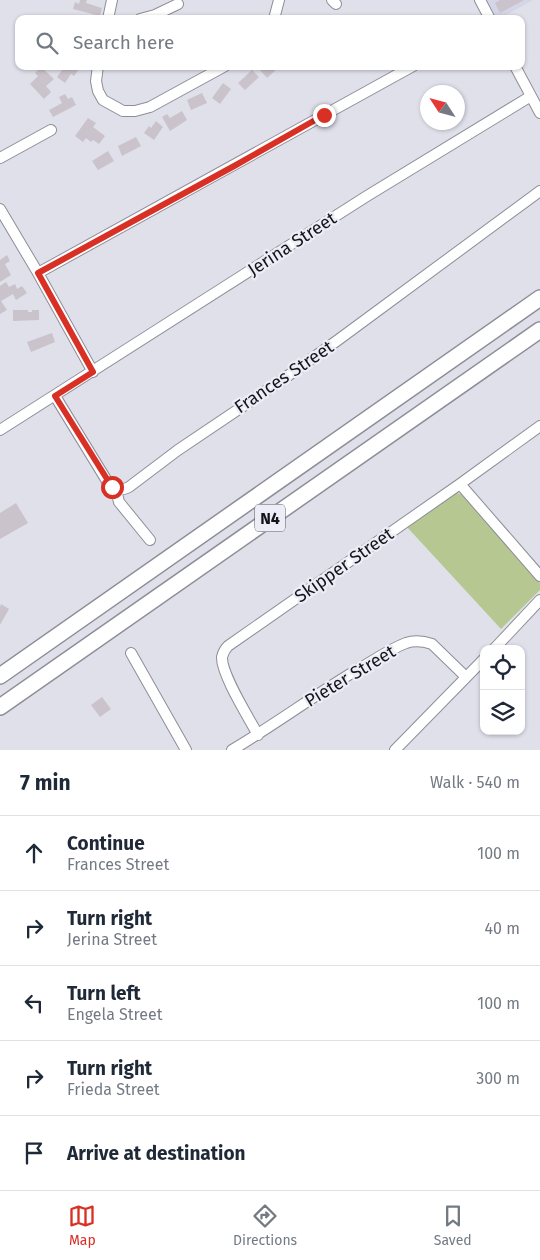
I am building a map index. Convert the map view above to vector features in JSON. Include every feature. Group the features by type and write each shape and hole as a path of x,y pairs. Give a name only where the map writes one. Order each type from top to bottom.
{"highway":[{"name":"N4","path":"0,676 540,298"},
{"name":"N4","path":"0,707 540,330"}],"street":[{"path":"109,15 112,0"},
{"path":"275,15 279,0"},
{"path":"480,0 488,15"},
{"path":"152,15 178,4"},
{"path":"98,70 96,82 98,91 104,100 123,111 135,111 150,107 217,70"},
{"path":"38,273 406,70"},
{"path":"517,70 540,113"},
{"name":"Jerina Street","path":"0,429 93,372 367,196 531,96"},
{"path":"0,158 51,130"},
{"name":"Frances Street","path":"116,490 129,488 178,450 289,375 406,291 540,191"},
{"path":"0,209 93,372"},
{"path":"55,396 107,481 116,490 119,502 150,540"},
{"name":"Skipper Street","path":"258,735 232,689 225,671 222,656 228,646 540,426"},
{"path":"460,484 540,576"},
{"path":"498,645 540,600"},
{"name":"Pieter Street","path":"232,750 350,674 404,644 418,641 432,644 466,677"},
{"path":"131,653 186,750"},
{"path":"395,750 480,663"}],"shaded area":[{"path":"487,0 533,0 506,15 495,15"}],"green space":[{"path":"456,493 461,494 537,577 540,583 540,590 501,629 407,527"}],"building":[{"path":"80,0 87,0 86,3 102,8 100,15 73,9 75,2 79,4"},
{"path":"500,0 524,0 500,13 495,3"},
{"path":"38,70 44,70 54,79 46,86 51,92 44,99 30,84 38,76 35,73"},
{"path":"62,70 78,70 74,76 71,74 65,83 57,77"},
{"path":"252,70 259,77 245,90 238,83"},
{"path":"260,70 276,70 267,78"},
{"path":"223,83 231,89 220,104 212,98"},
{"path":"202,93 207,103 191,110 187,100"},
{"path":"65,94 68,99 72,97 76,105 53,117 49,110 62,103 59,97"},
{"path":"182,111 187,120 170,131 162,117 167,114 170,118"},
{"path":"88,118 96,123 93,127 105,136 99,144 93,140 91,142 86,138 83,142 75,136"},
{"path":"156,121 163,127 154,140 144,133"},
{"path":"136,137 141,146 122,156 118,146"},
{"path":"108,151 114,161 98,170 92,161"},
{"path":"7,255 10,261 5,264 11,275 0,282 0,260"},
{"path":"6,282 9,287 15,284 17,289 22,286 27,293 16,300 13,294 1,301 7,310 0,314 0,286"},
{"path":"13,310 28,310 28,312 32,312 32,310 39,310 39,320 13,321"},
{"path":"52,333 55,342 31,352 27,342"},
{"path":"16,503 28,523 0,539 0,513"},
{"path":"1,604 9,609 0,625 0,607"},
{"path":"102,697 111,709 100,717 91,705"}],"route":[{"path":"112,487 55,396 93,372 38,273 324,115"}]}
